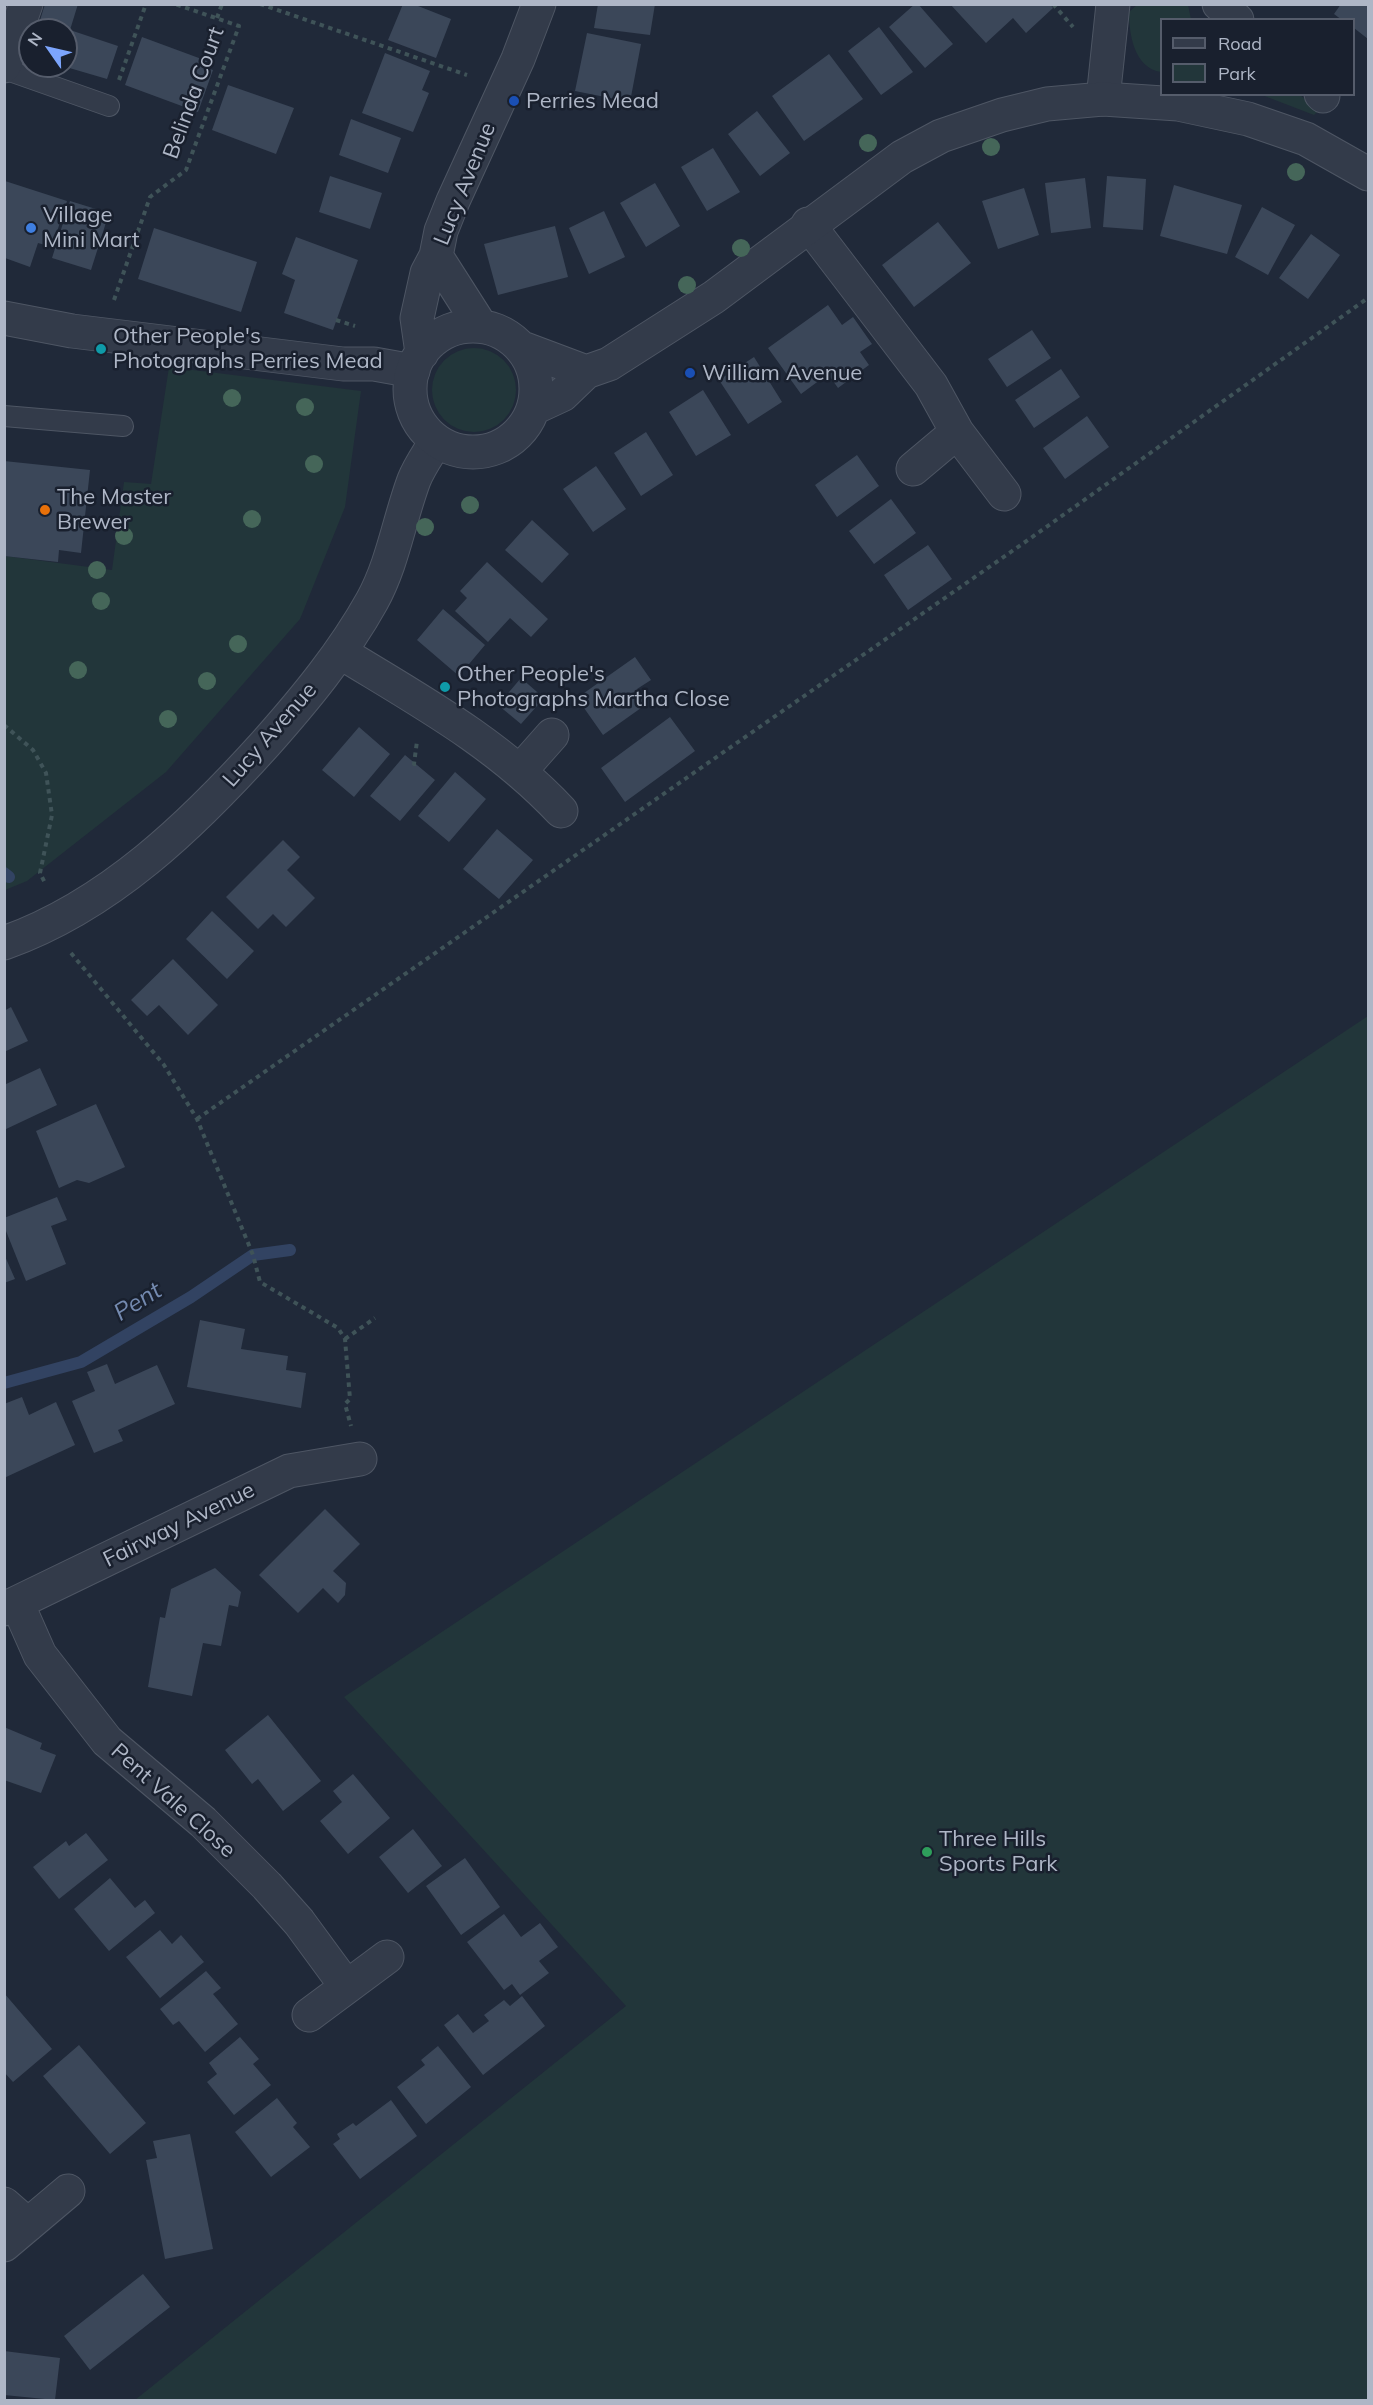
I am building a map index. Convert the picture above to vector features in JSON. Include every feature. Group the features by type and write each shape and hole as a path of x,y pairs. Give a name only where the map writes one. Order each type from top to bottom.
{"street":[{"path":"4,68 26,4"},
{"name":"Lucy Avenue","path":"480,325 436,256 441,231 453,201 518,59 539,4"},
{"path":"1103,99 1113,4"},
{"path":"534,408 562,395 586,372 609,364 714,297 808,224 902,157 941,136 1047,104 1103,99 1178,104 1248,119 1306,139 1368,174"},
{"path":"808,224 931,385 957,432 1004,494"},
{"path":"436,256 427,273 417,318 418,362 410,390 413,410 422,427 436,441 455,450 473,453 493,450 511,441 534,408 537,387 533,367 522,348"},
{"path":"4,318 72,331 343,364 418,362 445,333 480,325 506,335 522,348 586,372"},
{"path":"913,469 957,432"},
{"name":"Lucy Avenue","path":"4,944 55,920 109,887 178,834 233,780 278,729 340,652 373,599 396,542 414,479 436,441"},
{"path":"340,652 430,705 479,738 521,770 561,811"},
{"path":"521,770 552,735"},
{"name":"Fairway Avenue","path":"11,1606 289,1471 360,1459"},
{"name":"Pent Vale Close","path":"11,1606 40,1655 106,1741 203,1822 267,1886 299,1922 346,1986"},
{"path":"309,2015 387,1957"},
{"path":"12,2225 69,2191"}],"lane":[{"path":"4,68 109,106"},
{"path":"4,416 123,426"}],"path":[{"path":"109,106 146,4"},
{"name":"Belinda Court","path":"112,304 150,197 186,170 239,26 175,4"},
{"name":"Belinda Court","path":"217,18 222,4"},
{"path":"260,4 467,75"},
{"path":"1053,4 1074,27"},
{"path":"197,1119 1018,547 1368,298"},
{"path":"4,725 33,750 46,773 52,815 40,873 55,920 85,971 108,994 164,1065 197,1119 253,1255 260,1282 338,1328 345,1339 350,1399 345,1404 360,1459"},
{"path":"410,735 417,740 414,764 416,764"},
{"path":"345,1339 375,1318"}],"green space":[{"path":"1137,5 1188,5 1191,18 1160,18 1160,72 1152,69 1139,57 1132,40 1129,12"},
{"path":"1265,96 1301,96 1319,110 1314,115"},
{"path":"474,348 497,355 509,367 516,390 509,413 497,425 474,432 451,425 439,413 432,390 439,367 451,355"},
{"path":"169,367 361,391 345,507 300,619 166,772 27,881 5,890 5,556 112,570 124,482 151,484"},
{"name":"Three Hills Sports Park","path":"1368,1016 1368,2400 135,2400 626,2006 344,1697"}],"building":[{"path":"45,4 78,4 74,18 41,18"},
{"path":"403,4 413,4 451,19 436,58 388,40"},
{"path":"598,4 655,4 650,35 594,28"},
{"path":"915,4 918,4 953,44 925,68 889,27"},
{"path":"950,4 1050,4 1053,8 1026,33 1013,18 986,43"},
{"path":"1341,4 1368,4 1368,39 1355,29 1355,18 1339,18 1334,14"},
{"path":"879,27 913,72 881,95 848,51"},
{"path":"78,33 118,46 107,79 78,71"},
{"path":"587,33 641,44 630,102 575,91"},
{"path":"142,37 207,61 204,67 213,70 198,112 125,85"},
{"path":"385,53 430,71 422,90 429,93 413,132 362,113"},
{"path":"829,54 863,99 804,141 772,96"},
{"path":"228,85 294,108 276,154 212,130"},
{"path":"757,111 790,153 760,176 728,134"},
{"path":"351,119 401,138 388,173 339,155"},
{"path":"713,148 740,192 707,211 681,167"},
{"path":"330,176 382,193 370,229 319,212"},
{"path":"1107,176 1146,179 1143,230 1103,227"},
{"path":"1085,178 1091,228 1051,233 1045,183"},
{"name":"Village Mini Mart","path":"5,181 67,201 52,247 38,243 30,267 5,258"},
{"path":"655,183 680,226 646,247 620,203"},
{"path":"1174,185 1242,205 1227,254 1160,236"},
{"path":"1024,188 1039,235 998,249 982,201"},
{"path":"70,201 109,213 91,270 52,258"},
{"path":"1262,207 1295,225 1268,275 1235,257"},
{"path":"604,211 625,257 589,274 569,228"},
{"path":"938,222 971,263 914,307 882,265"},
{"path":"555,226 568,277 498,295 484,244"},
{"path":"154,228 257,262 241,312 138,279"},
{"path":"1311,234 1340,255 1308,299 1279,278"},
{"path":"296,237 358,260 333,330 284,313 295,280 282,274"},
{"path":"828,305 842,325 853,317 872,344 860,352 869,365 838,388 828,374 801,394 768,348"},
{"path":"1032,330 1051,358 1007,387 988,359"},
{"path":"754,357 782,402 748,424 719,380"},
{"path":"1061,369 1080,397 1034,428 1015,400"},
{"path":"703,390 731,435 696,456 669,412"},
{"path":"1087,416 1109,447 1065,479 1043,448"},
{"path":"646,432 673,475 641,496 614,453"},
{"path":"857,455 879,486 837,517 815,485"},
{"name":"The Master Brewer","path":"4,461 90,470 81,553 59,550 58,562 4,556"},
{"path":"596,466 626,509 593,532 563,489"},
{"path":"891,499 916,533 874,564 849,531"},
{"path":"532,520 569,554 542,583 505,550"},
{"path":"928,545 952,579 908,610 884,575"},
{"path":"487,562 548,619 531,637 510,618 488,642 455,611 467,598 460,591"},
{"path":"443,609 485,645 459,676 417,640"},
{"path":"635,657 651,680 637,689 648,703 603,735 577,698"},
{"path":"521,678 544,698 521,724 498,705"},
{"path":"670,717 695,751 625,802 601,768"},
{"path":"359,727 390,754 354,797 322,770"},
{"path":"405,755 435,780 400,821 370,796"},
{"path":"455,772 486,799 449,842 418,816"},
{"path":"497,829 533,860 499,899 463,869"},
{"path":"283,840 300,857 287,870 315,898 286,927 273,914 258,929 226,897"},
{"path":"212,911 254,951 227,979 186,939"},
{"path":"173,959 218,1005 188,1035 159,1005 147,1016 131,1000"},
{"path":"11,1007 28,1041 4,1052 4,1011"},
{"path":"40,1068 57,1105 4,1130 4,1085"},
{"path":"96,1104 125,1167 89,1183 77,1180 59,1188 36,1131"},
{"path":"57,1197 67,1220 51,1226 66,1264 26,1281 4,1226 4,1218"},
{"path":"4,1254 15,1279 4,1283"},
{"path":"200,1320 245,1329 241,1349 288,1356 286,1370 306,1373 301,1408 187,1387"},
{"path":"107,1364 115,1384 157,1365 175,1404 118,1430 123,1441 94,1453 72,1401 95,1391 87,1372"},
{"path":"22,1397 29,1415 56,1402 75,1445 4,1478 4,1404"},
{"path":"325,1509 360,1544 333,1571 346,1583 345,1595 338,1603 323,1588 298,1613 259,1575"},
{"path":"215,1568 241,1592 238,1607 229,1605 221,1646 203,1643 192,1696 148,1687 160,1617 165,1618 171,1589"},
{"path":"268,1715 321,1781 283,1811 258,1779 252,1784 225,1750"},
{"path":"4,1727 42,1743 40,1749 56,1755 41,1793 4,1780"},
{"path":"353,1774 390,1818 348,1854 320,1821 342,1802 333,1791"},
{"path":"413,1829 442,1866 408,1893 379,1857"},
{"path":"86,1833 108,1860 59,1899 33,1867 66,1841 69,1846"},
{"path":"465,1858 500,1907 461,1935 426,1886"},
{"path":"110,1878 135,1908 145,1900 155,1913 109,1951 74,1909"},
{"path":"504,1914 521,1937 540,1923 558,1947 539,1961 549,1973 520,1995 512,1984 504,1990 467,1942"},
{"path":"160,1930 172,1944 181,1935 204,1962 160,1998 126,1957"},
{"path":"206,1971 221,1988 213,1994 238,2024 205,2052 179,2021 173,2025 160,2009"},
{"path":"4,1993 52,2049 13,2082 4,2072"},
{"path":"522,1996 545,2026 483,2075 444,2025 458,2014 473,2033 489,2021 484,2015 504,2000 510,2006"},
{"path":"240,2037 259,2059 253,2064 271,2085 234,2115 207,2082 217,2074 209,2063"},
{"path":"79,2045 146,2123 110,2154 43,2076"},
{"path":"438,2046 471,2087 426,2124 397,2087 425,2065 421,2060"},
{"path":"277,2098 297,2123 293,2127 310,2147 271,2177 235,2132"},
{"path":"391,2100 417,2136 360,2179 333,2144 340,2139 337,2134 353,2123 356,2126"},
{"path":"190,2134 213,2249 165,2259 146,2160 157,2158 153,2141"},
{"path":"143,2274 170,2307 90,2370 64,2336"},
{"path":"4,2351 60,2358 55,2400 4,2395"}],"waterway":[{"path":"4,873 9,877"},
{"name":"Pent","path":"4,1383 81,1362 191,1297 253,1255 290,1250"}],"place":[{"name":"Perries Mead","path":"514,101"},
{"name":"Village Mini Mart","path":"31,228"},
{"name":"Other People's Photographs Perries Mead","path":"101,349"},
{"name":"William Avenue","path":"690,373"},
{"name":"The Master Brewer","path":"45,510"},
{"name":"Other People's Photographs Martha Close","path":"445,687"},
{"name":"Three Hills Sports Park","path":"927,1852"}]}
